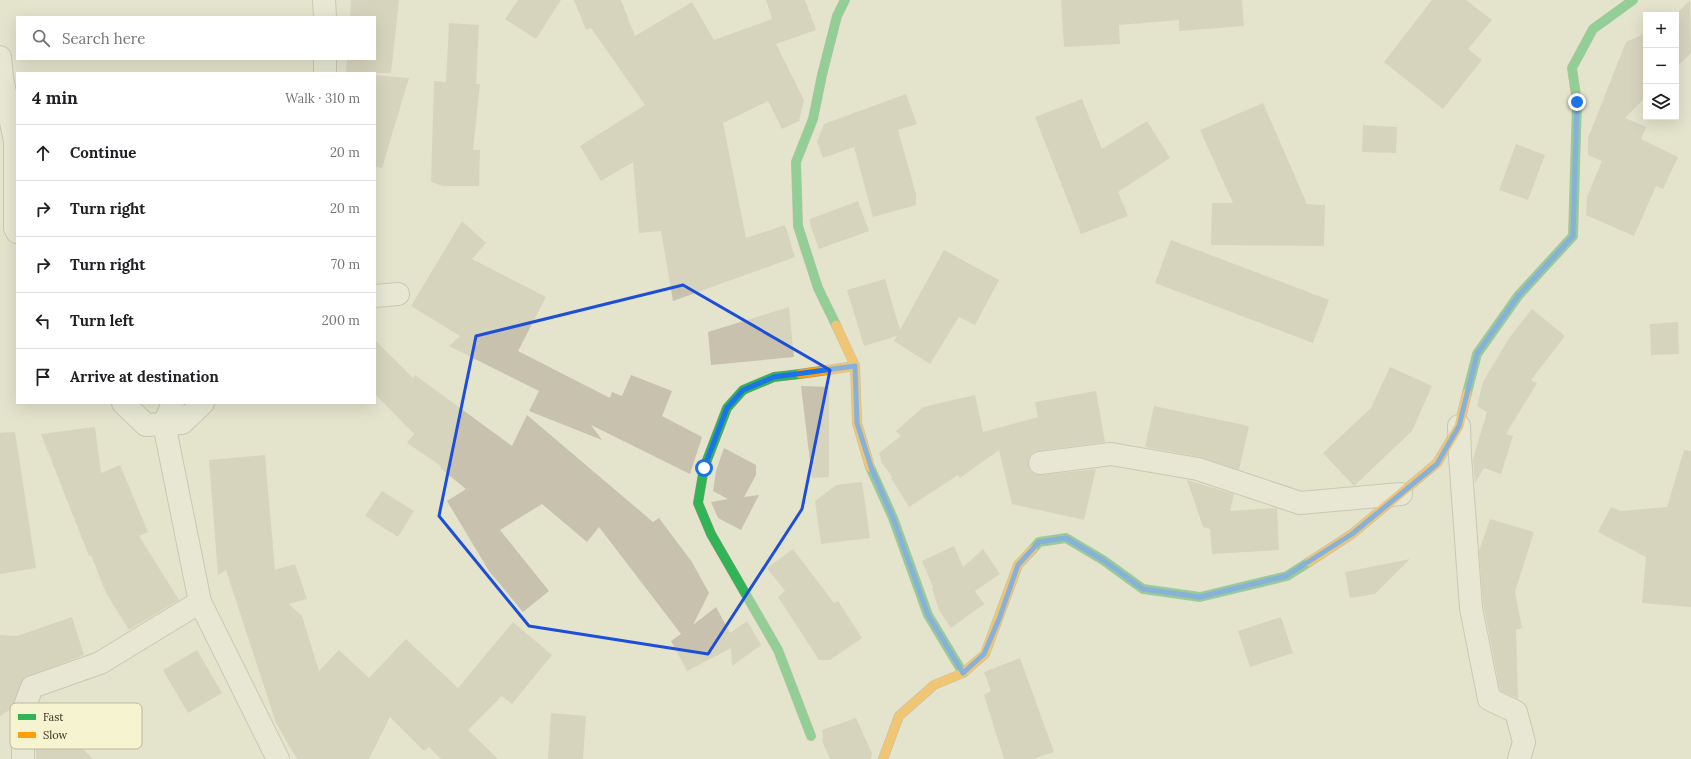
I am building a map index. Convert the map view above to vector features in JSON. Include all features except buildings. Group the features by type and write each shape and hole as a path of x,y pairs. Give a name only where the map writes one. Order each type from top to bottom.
{"street":[{"path":"324,0 325,16"},
{"path":"845,0 837,16 822,75 813,119 796,162 798,226 818,288 855,366 857,423 872,470 893,518 928,615 963,673"},
{"path":"1519,759 1524,742 1516,712 1489,699 1471,608 1459,426 1477,354 1518,296 1573,236 1577,102 1572,68 1593,29 1633,0"},
{"path":"0,57 2,78 15,141 16,230"},
{"path":"325,60 325,72"},
{"path":"376,296 398,294"},
{"path":"811,736 778,650 711,534 698,503 704,468 715,437 727,408 743,390 774,377 855,366"},
{"path":"124,404 146,425 182,423 202,404"},
{"path":"173,404 164,424 200,602 278,759"},
{"path":"883,759 899,716 934,685 963,673 984,654 999,619 1018,565 1039,542 1066,538 1103,560 1143,589 1200,597 1286,576 1352,534 1437,464 1459,426"},
{"path":"1040,463 1111,454 1198,469 1300,503 1401,494"},
{"path":"26,703 32,687 100,664 200,602"}],"highlighted area":[{"path":"683,285 830,370 802,509 708,654 529,626 439,516 476,336"}],"traffic: fast":[{"path":"836,325 818,288 798,226 796,162 813,119 822,75 837,16 845,0"},
{"path":"1467,393 1477,354 1518,296 1573,236 1577,102 1572,68 1593,29 1633,0"},
{"path":"800,374 774,377 743,390 727,408 704,468 698,503 711,534 778,650 811,736"},
{"path":"870,467 893,518 928,615 963,673"},
{"path":"1033,549 1039,542 1066,538 1103,560 1143,589 1200,597 1287,576 1309,562"}],"traffic: slow":[{"path":"836,325 855,366 857,423 870,467"},
{"path":"800,374 855,366"},
{"path":"1309,562 1352,534 1437,463 1459,426 1467,393"},
{"path":"883,759 899,716 934,685 963,673 985,654 1018,565 1033,549"}],"route":[{"path":"704,468 727,408 743,390 774,377 855,366 857,423 872,470 893,518 928,615 963,673 984,654 999,619 1018,565 1039,542 1066,538 1103,560 1143,589 1200,597 1286,576 1352,534 1437,464 1459,426 1477,354 1518,296 1573,236 1577,102"}]}
